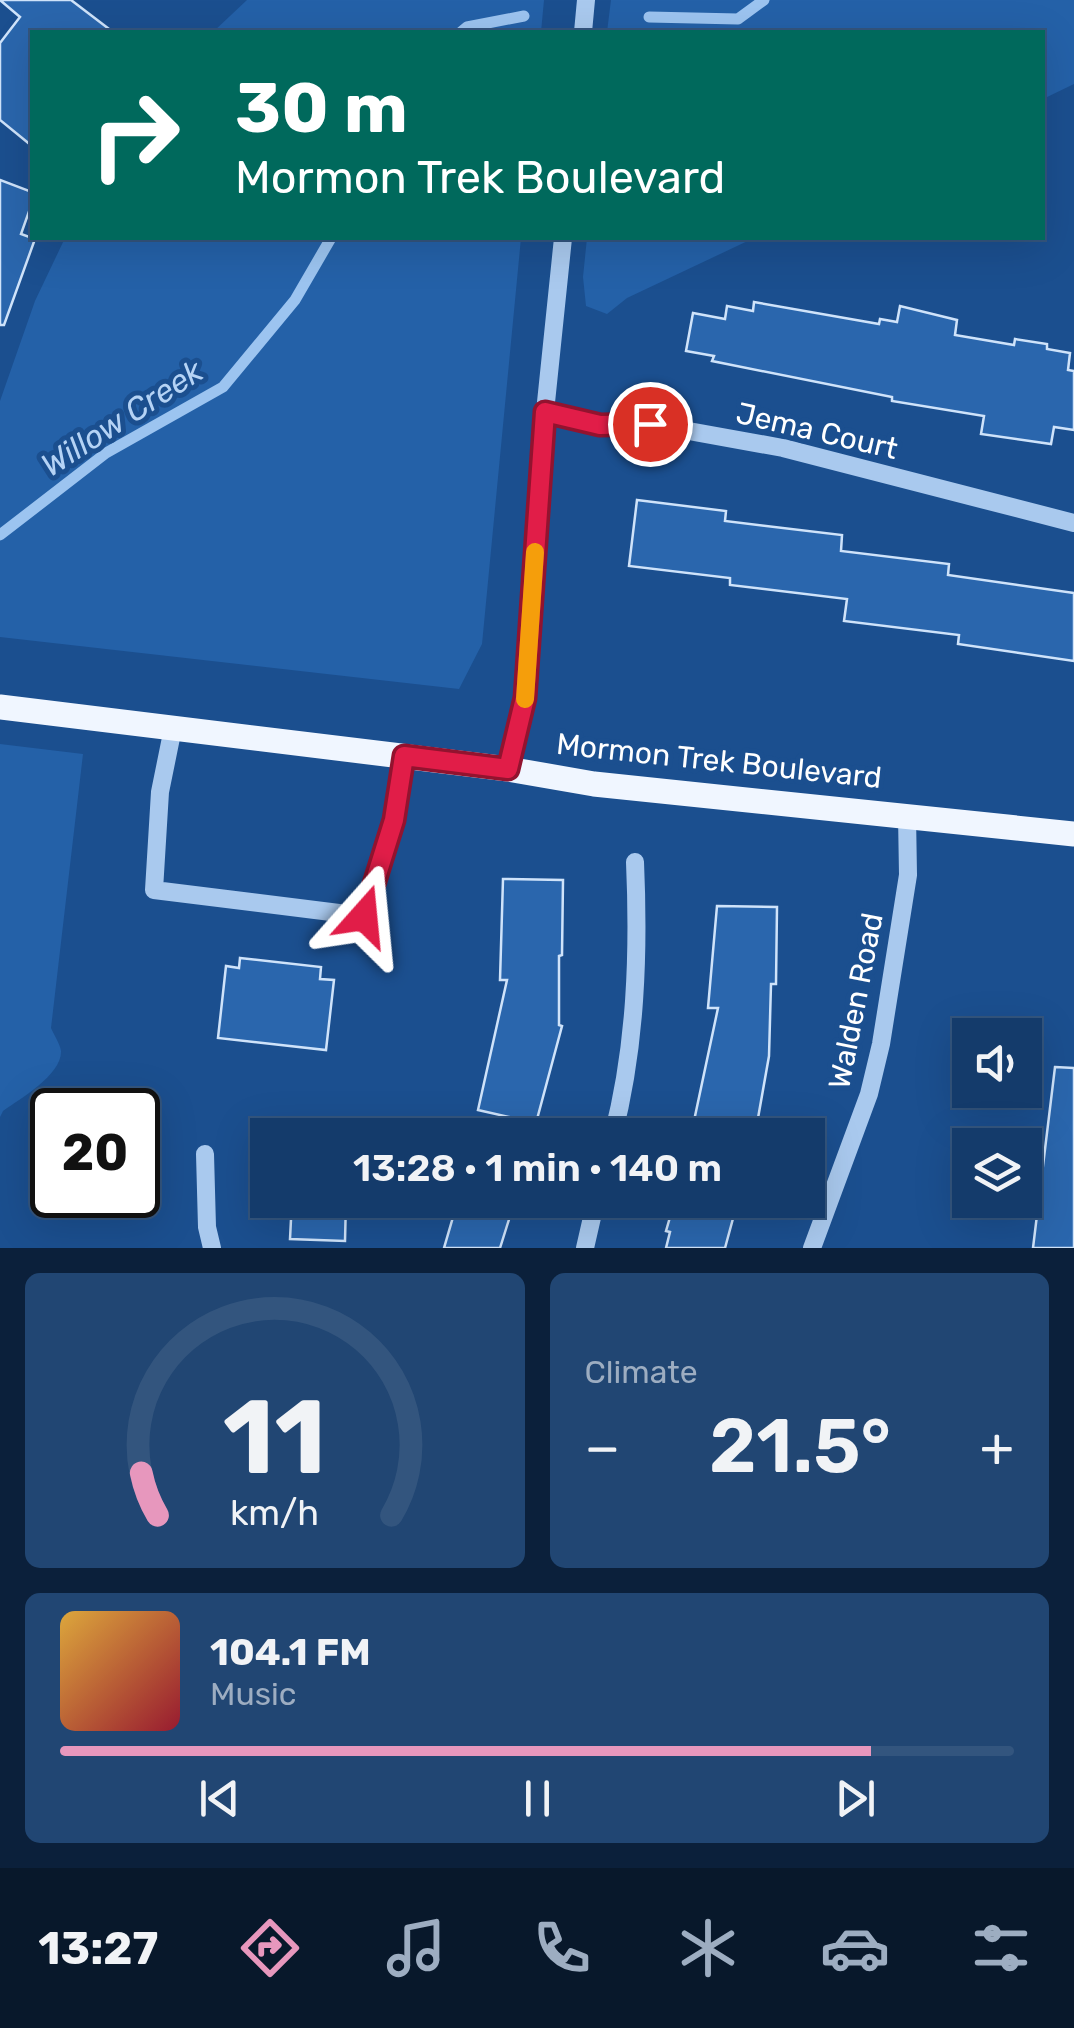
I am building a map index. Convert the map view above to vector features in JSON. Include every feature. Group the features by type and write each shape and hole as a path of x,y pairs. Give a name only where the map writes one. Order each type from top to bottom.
{"main road":[{"name":"Mormon Trek Boulevard","path":"0,707 508,769 594,784 1074,834"}],"street":[{"path":"583,30 586,0"},
{"path":"508,769 525,698 562,240"},
{"name":"Jema Court","path":"545,412 600,425 650,424 783,448 1074,523"},
{"path":"173,728 160,792 154,890 325,912 364,916 394,820 404,756"},
{"name":"Walden Road","path":"812,1248 869,1094 881,1044 908,875 907,815"},
{"path":"616,1118 628,1061 634,996 638,929 635,862"},
{"path":"205,1154 207,1228 212,1248"},
{"path":"584,1248 592,1218"}],"shaded area":[{"path":"247,0 544,0 541,30 215,30"},
{"path":"611,0 1074,0 1074,84 1045,98 1045,30 607,30"},
{"path":"64,240 521,240 482,644 459,689 0,637 0,401 35,301"},
{"path":"587,240 750,240 627,298 607,314 586,306 583,277"},
{"path":"0,744 83,754 51,1028 61,1051 59,1060 48,1077 30,1088 0,1117"}],"building":[{"path":"0,0 71,0 110,30 30,30 30,144 0,120 0,43 20,17"},
{"path":"0,180 30,191 30,209 21,234 35,240 4,325 0,325"},
{"path":"754,302 879,324 880,319 897,322 900,306 957,320 955,335 1014,345 1015,339 1047,344 1047,349 1070,353 1068,370 1074,371 1074,430 1054,427 1051,444 981,434 984,416 892,401 892,397 712,361 714,356 686,351 693,313 725,319 727,306 753,311"},
{"path":"637,500 726,511 725,521 842,535 841,551 949,564 948,575 1074,593 1074,661 958,644 959,635 844,621 847,599 730,585 730,578 629,566"},
{"path":"503,879 563,880 559,956 562,1026 537,1118 514,1118 478,1110 507,980 500,980"},
{"path":"717,906 777,907 776,984 771,984 769,1056 758,1118 695,1118 718,1008 708,1008"},
{"path":"240,958 321,967 320,979 334,980 326,1050 218,1038 226,966 239,968"},
{"path":"1055,1067 1074,1068 1074,1248 1033,1248 1037,1218 1042,1218 1042,1174"},
{"path":"291,1218 346,1218 345,1241 290,1239"},
{"path":"453,1218 509,1218 500,1248 444,1248"},
{"path":"670,1218 733,1218 725,1248 666,1248 670,1232 666,1231"}],"waterway":[{"name":"Willow Creek","path":"649,17 738,19 764,0"},
{"name":"Willow Creek","path":"463,30 524,16"},
{"name":"Willow Creek","path":"0,535 106,453 223,387 295,300 330,240"}],"slow traffic":[{"path":"525,699 535,552"}],"route":[{"path":"364,916 394,820 404,756 508,769 525,698 545,412 600,425 650,424"}]}
